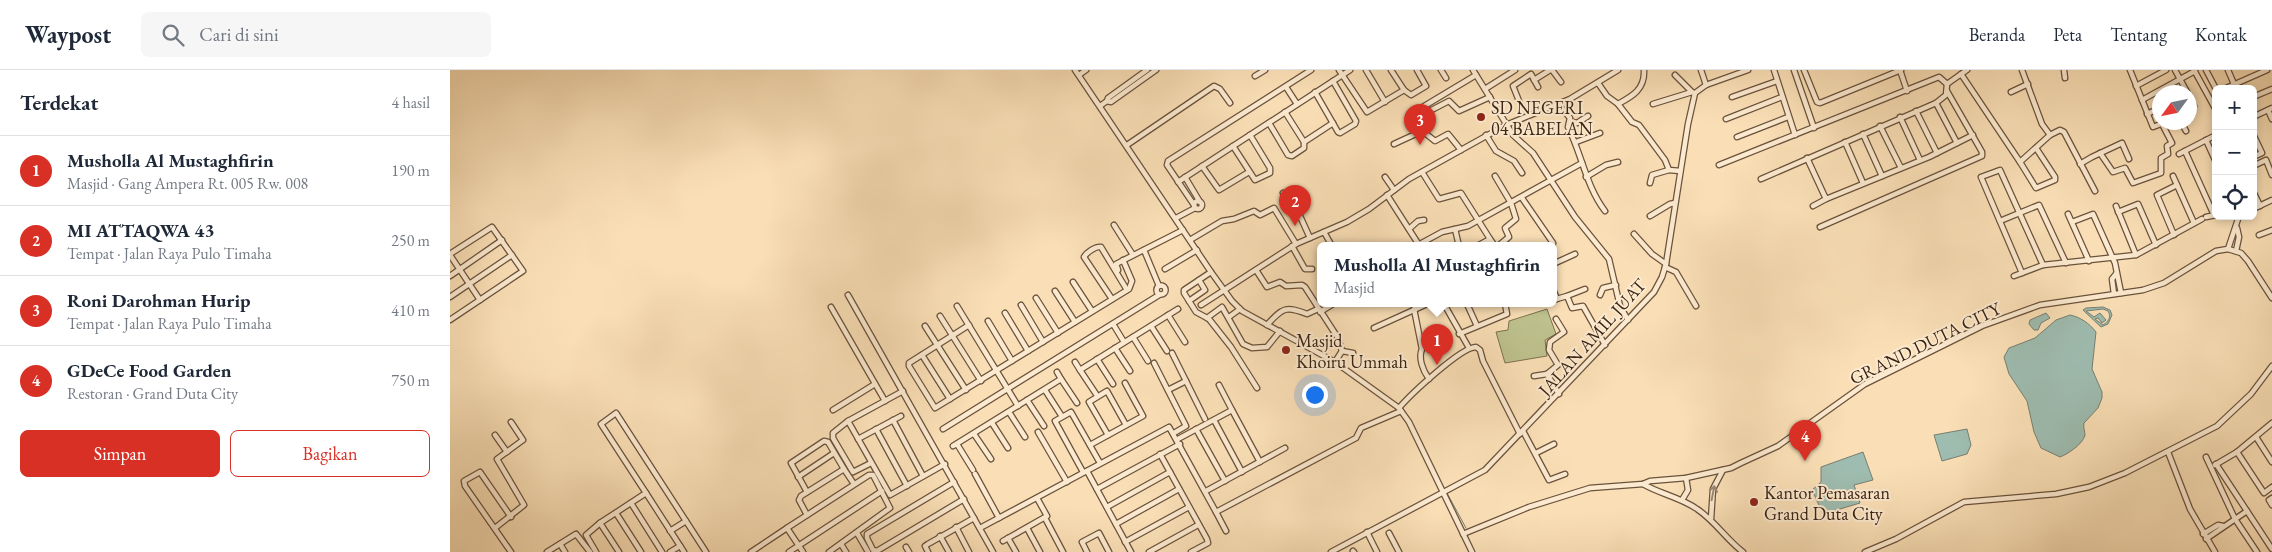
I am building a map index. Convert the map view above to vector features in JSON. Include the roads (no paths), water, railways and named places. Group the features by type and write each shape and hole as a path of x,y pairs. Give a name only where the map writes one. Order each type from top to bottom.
{"street":[{"path":"1075,70 1083,72 1178,217 1183,230 1194,238 1197,250 1211,272 1240,309 1336,360 1401,408 1410,422 1472,552"},
{"path":"1194,207 1167,165 1168,161 1311,70"},
{"path":"1178,182 1333,81 1341,72 1350,70"},
{"path":"1366,70 1386,102"},
{"path":"1391,70 1404,90 1411,95 1425,87 1426,84 1417,70"},
{"path":"1441,70 1446,78"},
{"path":"1473,70 1514,137 1533,153 1575,217 1609,259 1620,306 1628,320"},
{"path":"1485,89 1516,70"},
{"path":"1534,80 1551,70 1561,82"},
{"path":"1201,305 1294,245 1362,214 1394,190 1461,150 1506,125 1558,104 1598,83 1611,72 1618,70"},
{"path":"1618,104 1638,91 1643,82 1644,70"},
{"path":"1701,70 1706,85"},
{"path":"1653,104 1693,92 1706,85 1748,70"},
{"path":"1774,70 1795,134"},
{"path":"1794,70 1814,128"},
{"path":"1807,71 1817,102 1821,104 1900,70 1907,91"},
{"path":"1761,179 1945,97 1947,84 1939,77 1937,70"},
{"path":"1947,84 1967,70"},
{"path":"2022,70 2042,124 2050,135"},
{"path":"2064,70 2065,78"},
{"path":"2136,86 2166,70"},
{"path":"2175,70 2183,85"},
{"path":"2206,70 2214,85"},
{"path":"2228,70 2234,84 2265,70"},
{"path":"2246,70 2249,77"},
{"path":"1104,103 1108,98 1151,71"},
{"path":"1255,76 1262,71"},
{"path":"2132,71 2136,86 2152,124"},
{"path":"2142,100 2194,71 2212,103"},
{"path":"1341,72 1367,112 1404,90"},
{"path":"1519,100 1513,87 1530,72 1538,87"},
{"path":"1961,74 2036,188 2055,180 2050,168 2036,148"},
{"path":"1421,108 1476,75"},
{"path":"1675,75 1693,92"},
{"path":"1719,165 1939,77"},
{"path":"1315,92 1340,133 1357,123 1333,81"},
{"path":"1732,97 1777,81"},
{"path":"1598,83 1607,96 1618,104 1632,122 1640,126 1665,160 1669,170"},
{"path":"2011,92 2028,84"},
{"path":"1130,143 1214,86 1220,89 1230,103"},
{"path":"1286,87 1297,104"},
{"path":"2257,95 2272,89"},
{"path":"1820,227 1980,157 1982,154 1973,135 1947,91"},
{"name":"JALAN AMIL JUAT","path":"1330,552 1479,475 1522,433 1656,290 1665,266 1693,92"},
{"path":"1420,132 1418,117 1449,101 1460,111 1490,97"},
{"path":"1726,119 1782,97"},
{"path":"1936,102 1957,143"},
{"path":"1558,104 1570,117 1568,126 1576,142 1586,177 1605,212"},
{"path":"2257,115 2270,109 2272,119"},
{"path":"1916,111 1937,153"},
{"path":"1269,123 1290,156 1304,148 1304,142 1284,112"},
{"path":"2148,114 2152,112"},
{"path":"1570,121 1577,123 1588,116"},
{"path":"1737,137 1788,117"},
{"path":"1900,117 1920,160"},
{"path":"1304,142 1333,123"},
{"path":"1880,126 1901,168"},
{"path":"2020,162 2050,135 2060,130 2064,131 2095,191"},
{"path":"2100,153 2112,171 2125,168 2133,183 2159,175 2162,170 2161,158 2168,154 2167,146 2172,143 2167,130"},
{"path":"1394,144 1420,132 1428,135 1436,142 1449,134 1461,150"},
{"path":"1576,142 1600,133"},
{"path":"1863,134 1882,176"},
{"path":"1233,146 1249,172 1257,181 1271,171 1250,135"},
{"path":"1814,206 1863,183 1937,153 1973,135"},
{"path":"1486,136 1496,151 1514,160 1522,173"},
{"path":"2180,154 2212,137"},
{"path":"2206,140 2212,153"},
{"path":"1845,142 1863,183"},
{"path":"2257,142 2262,153 2257,155"},
{"path":"2080,164 2122,143 2129,159"},
{"path":"2185,151 2212,209"},
{"path":"1807,158 1826,199"},
{"path":"2257,164 2266,160 2272,175"},
{"path":"1586,177 1606,165 1618,162"},
{"path":"1424,242 1442,232 1479,220 1522,198 1582,163"},
{"path":"1202,166 1219,190 1249,172"},
{"path":"1650,183 1652,175 1669,170 1680,171"},
{"path":"2022,273 1981,177 2000,170 2043,266"},
{"path":"1422,172 1439,199 1460,193 1493,242"},
{"path":"1495,176 1511,203 1516,220 1505,228 1509,237 1506,242"},
{"path":"2173,176 2194,223"},
{"path":"1178,217 1194,207 1195,202 1200,202 1185,177"},
{"path":"1385,177 1394,190"},
{"path":"2174,234 2157,195 2177,185"},
{"path":"1283,192 1298,212 1310,238"},
{"path":"1387,195 1417,242"},
{"path":"1522,198 1552,242"},
{"path":"2257,200 2260,206"},
{"path":"2257,207 2272,200"},
{"path":"1650,216 1675,203"},
{"path":"2118,212 2138,204 2156,245"},
{"path":"2000,221 2039,205 2066,263"},
{"path":"2116,206 2136,255"},
{"path":"1194,238 1222,221 1234,219 1254,211 1260,215 1274,208 1305,269 1312,269"},
{"path":"2068,214 2089,261"},
{"path":"2072,222 2093,214 2113,259 2116,274 2120,280 2121,293"},
{"path":"2014,276 2043,266 2136,255 2194,223 2212,216"},
{"path":"1409,229 1417,222 1424,220"},
{"path":"2238,220 2228,249 2241,253 2272,298"},
{"path":"1114,225 1133,255"},
{"path":"450,320 480,300 523,271 492,226 450,255 480,300"},
{"path":"2236,228 2238,237 2236,252"},
{"path":"1455,229 1458,242"},
{"path":"1128,290 1116,265 1183,230"},
{"path":"2259,236 2272,231"},
{"path":"1324,232 1330,242"},
{"path":"1634,234 1665,266 1676,272 1696,306"},
{"path":"1484,242 1490,238"},
{"path":"450,276 502,240"},
{"path":"1112,299 1084,257 1098,246 1102,246 1128,290"},
{"name":"GRAND DUTA CITY","path":"1463,534 1530,507 1590,488 1643,484 1650,481 1686,478 1723,470 1778,446 1865,384 1982,326 2040,305 2143,290 2164,283 2216,251 2228,249"},
{"path":"943,429 1159,295 1156,290 1159,286 1144,250"},
{"path":"1165,269 1197,250"},
{"path":"1557,262 1575,254"},
{"path":"450,297 512,255"},
{"path":"969,326 910,362 909,366 936,408 1128,290 1132,281 1123,260"},
{"path":"1256,270 1268,287 1280,282 1286,286 1304,286 1338,338 1341,353 1336,360"},
{"path":"1211,272 1184,291 1196,312 1207,318 1231,347 1257,388"},
{"path":"2114,294 2112,279 2116,274"},
{"path":"1189,301 1205,290 1199,280"},
{"path":"1074,282 1092,311"},
{"path":"1600,295 1603,288 1616,284"},
{"path":"1557,299 1585,289"},
{"path":"1056,291 1076,322"},
{"path":"848,295 993,552"},
{"path":"1567,296 1572,308 1583,306 1605,345"},
{"path":"1036,298 1058,333"},
{"path":"1021,305 1043,342"},
{"path":"957,306 1018,406"},
{"path":"830,307 885,401"},
{"path":"1207,318 1222,307 1243,344 1252,348 1267,346 1280,331"},
{"path":"1268,324 1274,317 1288,309 1296,309 1307,314 1327,307"},
{"path":"1374,328 1417,307"},
{"path":"1446,307 1459,334 1469,348"},
{"path":"1468,307 1477,326"},
{"path":"1459,334 1507,314 1506,307"},
{"path":"1414,308 1422,349 1420,353 1423,368 1429,379"},
{"path":"1080,370 1178,309"},
{"path":"1229,317 1240,309"},
{"path":"1005,313 1028,351"},
{"path":"1168,315 1185,342"},
{"path":"940,316 980,380"},
{"path":"1534,376 1547,374 1558,365 1549,350 1550,342 1564,332 1556,319"},
{"path":"988,321 1012,361"},
{"path":"1113,324 1124,342"},
{"path":"925,326 966,390"},
{"path":"1151,326 1170,352 1205,419"},
{"path":"1133,337 1148,361"},
{"path":"1216,512 1356,438 1361,428 1401,408 1406,400 1429,379 1473,346 1480,350 1483,361 1522,433 1536,452 1549,480 1564,474"},
{"path":"1115,348 1130,371"},
{"path":"1341,353 1354,353"},
{"path":"922,355 950,399"},
{"path":"1097,359 1113,384"},
{"path":"1075,362 1096,394"},
{"path":"1154,363 1186,426 1174,433"},
{"path":"1865,552 1964,502 2056,494 2089,486 2125,473 2217,426 2251,394 2272,366"},
{"path":"1057,372 1076,403"},
{"path":"1547,374 1559,394"},
{"path":"1000,518 974,472 955,445 1061,380"},
{"path":"1168,390 1186,381"},
{"path":"1090,445 1143,416 1125,383"},
{"path":"833,410 875,384"},
{"path":"1219,385 1260,462"},
{"path":"1045,390 1061,415"},
{"path":"871,463 853,472 833,438 833,433 848,421 903,391"},
{"path":"1108,435 1089,402 1101,395 1107,392 1126,425"},
{"path":"1027,400 1044,426"},
{"path":"1097,489 1160,454 1196,429 1232,410"},
{"path":"1009,412 1025,437"},
{"path":"1100,463 1071,412 1055,421 1097,489 1131,552"},
{"path":"684,552 601,424 616,413 706,552"},
{"path":"858,439 901,416"},
{"path":"893,420 923,476"},
{"path":"1214,420 1242,472"},
{"path":"848,421 888,494 892,494 945,464"},
{"path":"495,528 524,505 497,462 497,459 523,440 511,422"},
{"path":"992,423 1008,448"},
{"path":"2210,467 2237,452 2272,423"},
{"path":"980,528 1165,427 1169,427 1206,491 1226,531"},
{"path":"876,429 907,486"},
{"path":"1196,429 1225,481"},
{"path":"1038,432 1066,482"},
{"path":"974,434 991,459"},
{"path":"495,435 507,452"},
{"path":"2256,438 2272,462"},
{"path":"807,492 791,463 826,440 854,484"},
{"path":"1536,452 1554,444"},
{"path":"1206,491 1285,448"},
{"path":"2168,452 2190,509 2215,552"},
{"path":"2237,452 2264,493 2272,488"},
{"path":"798,477 834,453"},
{"path":"1160,454 1208,542 1191,552"},
{"path":"2206,457 2234,519 2257,552"},
{"path":"2216,464 2272,549"},
{"path":"807,514 799,500 807,492 844,468"},
{"path":"1711,519 1713,489 1723,470"},
{"path":"510,517 480,472 464,481 465,486 511,552"},
{"path":"1107,507 1170,472"},
{"path":"751,552 871,474 890,508 829,552"},
{"path":"1682,500 1688,490 1686,478"},
{"path":"954,482 868,534 867,538 873,550 877,552 964,499"},
{"path":"1643,484 1682,500 1711,519 1730,542 1743,552"},
{"path":"1116,524 1179,489"},
{"path":"789,552 882,491"},
{"path":"596,552 586,535 646,493"},
{"path":"1037,498 1046,514 1045,518 1064,552"},
{"path":"2272,498 2269,500 2272,505"},
{"path":"631,503 662,552"},
{"path":"1125,542 1189,507"},
{"path":"2205,537 2221,530 2223,526 2247,511"},
{"path":"616,513 641,552"},
{"path":"928,552 925,546 974,518"},
{"path":"1003,540 1045,518"},
{"path":"670,530 686,521"},
{"path":"600,524 619,552"},
{"path":"1149,552 1198,525"},
{"path":"956,527 969,552"},
{"path":"787,528 803,552"},
{"path":"1027,528 1040,552"},
{"path":"1087,552 1082,542 1098,532 1109,552"},
{"path":"1367,532 1378,552"},
{"path":"857,533 868,552"},
{"path":"1389,533 1399,552"},
{"path":"547,552 576,534 590,552"},
{"path":"940,536 948,552"},
{"path":"1008,538 1016,552"},
{"path":"560,544 565,552"},
{"path":"842,544 846,552"},
{"path":"670,552 680,546"}],"waterway":[{"path":"1657,291 1662,281"},
{"path":"1621,330 1627,323"},
{"path":"1561,393 1593,360"},
{"path":"1537,418 1559,396"},
{"path":"1504,454 1519,438"},
{"path":"1471,480 1481,475"},
{"path":"1447,493 1466,528"}],"place":[{"name":"SD NEGERI 04 BABELAN","path":"1481,117"},
{"name":"Roni Darohman Hurip","path":"1420,145"},
{"name":"MI ATTAQWA 43","path":"1295,226"},
{"name":"Masjid Khoiru Ummah","path":"1286,350"},
{"name":"Musholla Al Mustaghfirin","path":"1437,365"},
{"name":"GDeCe Food Garden","path":"1805,461"},
{"name":"Kantor Pemasaran Grand Duta City","path":"1754,502"}]}
